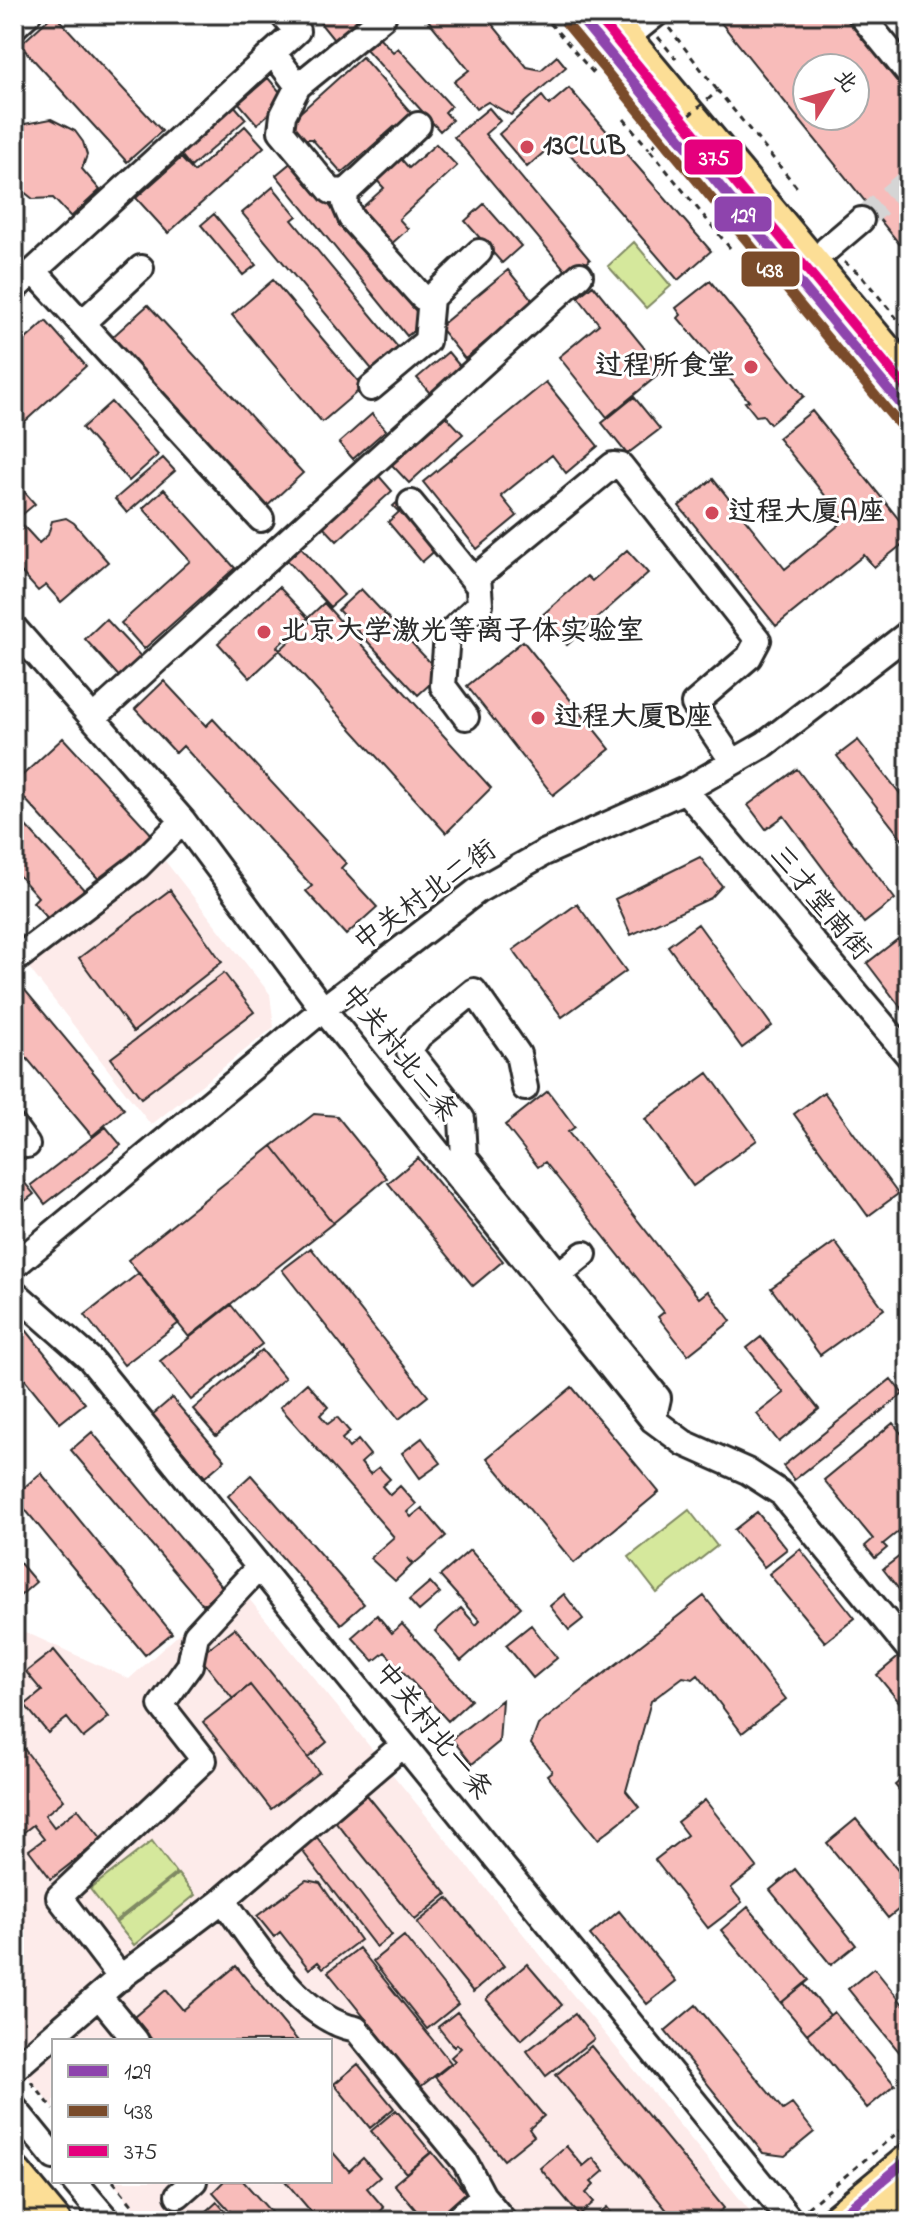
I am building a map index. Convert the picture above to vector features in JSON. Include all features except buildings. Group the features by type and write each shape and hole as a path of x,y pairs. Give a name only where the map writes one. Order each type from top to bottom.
{"highway":[{"path":"14,2174 53,2221"}],"main road":[{"path":"577,14 909,414"},
{"path":"606,14 909,377"},
{"path":"834,2221 909,2159"},
{"path":"872,2221 909,2191"}],"street":[{"path":"14,27 28,14"},
{"path":"14,289 297,31 282,14"},
{"path":"860,14 909,74"},
{"path":"346,192 331,191 281,131 283,115 298,86 382,16"},
{"path":"626,38 661,20"},
{"path":"273,53 298,86"},
{"path":"418,125 346,192 345,204 351,218 414,292 431,298"},
{"path":"827,249 861,220"},
{"path":"371,388 427,341 431,298 479,252"},
{"path":"82,323 141,268"},
{"path":"34,271 261,519"},
{"path":"93,718 580,275"},
{"path":"466,717 443,686 447,635 480,604 478,576 613,465 621,466 753,629 758,640 749,657 694,704 733,762"},
{"path":"411,503 477,584"},
{"name":"中关村北二条","path":"14,628 183,821 323,1009 653,1420 684,1443 764,1481 796,1508 909,1649"},
{"name":"中关村北二街","path":"14,1266 323,1009 442,916 510,871 685,790 733,762 801,719 909,633"},
{"name":"三才堂南街","path":"685,790 909,1056"},
{"path":"14,951 19,957 115,884 183,821"},
{"path":"525,1088 518,1054 474,991 419,1036 409,1051 462,1119 464,1157 658,1398 653,1420"},
{"path":"558,1275 584,1254"},
{"name":"中关村北一条","path":"14,1292 90,1359 403,1745 797,2216"},
{"path":"121,1978 59,1897 204,1760 161,1705 190,1665 196,1635 259,1567"},
{"path":"16,2067 121,1978 223,1900 403,1745"},
{"path":"223,1900 305,2004 337,2026 356,2029 465,2162 483,2196 504,2221"},
{"path":"99,1996 134,2039"},
{"path":"14,2108 52,2155"},
{"path":"76,2183 108,2221"},
{"path":"455,2221 483,2196"}],"path":[{"path":"661,20 800,191"},
{"path":"649,149 718,91"},
{"path":"624,119 730,248"},
{"path":"827,249 860,274 909,333"},
{"path":"16,2067 52,2108"},
{"path":"797,2216 909,2123"},
{"path":"115,2183 145,2221"}],"shaded area":[{"path":"165,861 270,994 274,1027 151,1125 29,968"},
{"path":"236,1583 749,2210 737,2221 144,2221 114,2183 332,2183 332,2039 52,2039 52,2106 14,2059 14,1627 129,1679"}],"green space":[{"path":"634,242 671,286 646,308 608,266"},
{"path":"689,1510 717,1546 657,1593 629,1557"},
{"path":"152,1841 176,1873 115,1921 90,1889"},
{"path":"178,1874 195,1895 134,1945 116,1923"}],"tunnel":[{"path":"861,220 909,180"}],"transit line":[{"name":"129","path":"577,14 909,414"},
{"name":"375","path":"595,14 909,392"},
{"name":"438","path":"566,23 898,423"},
{"name":"129","path":"834,2221 909,2159"}],"place":[{"name":"13CLUB","path":"527,147"},
{"name":"过程所食堂","path":"751,367"},
{"name":"过程大厦A座","path":"712,513"},
{"name":"北京大学激光等离子体实验室","path":"264,632"},
{"name":"过程大厦B座","path":"538,718"}]}
